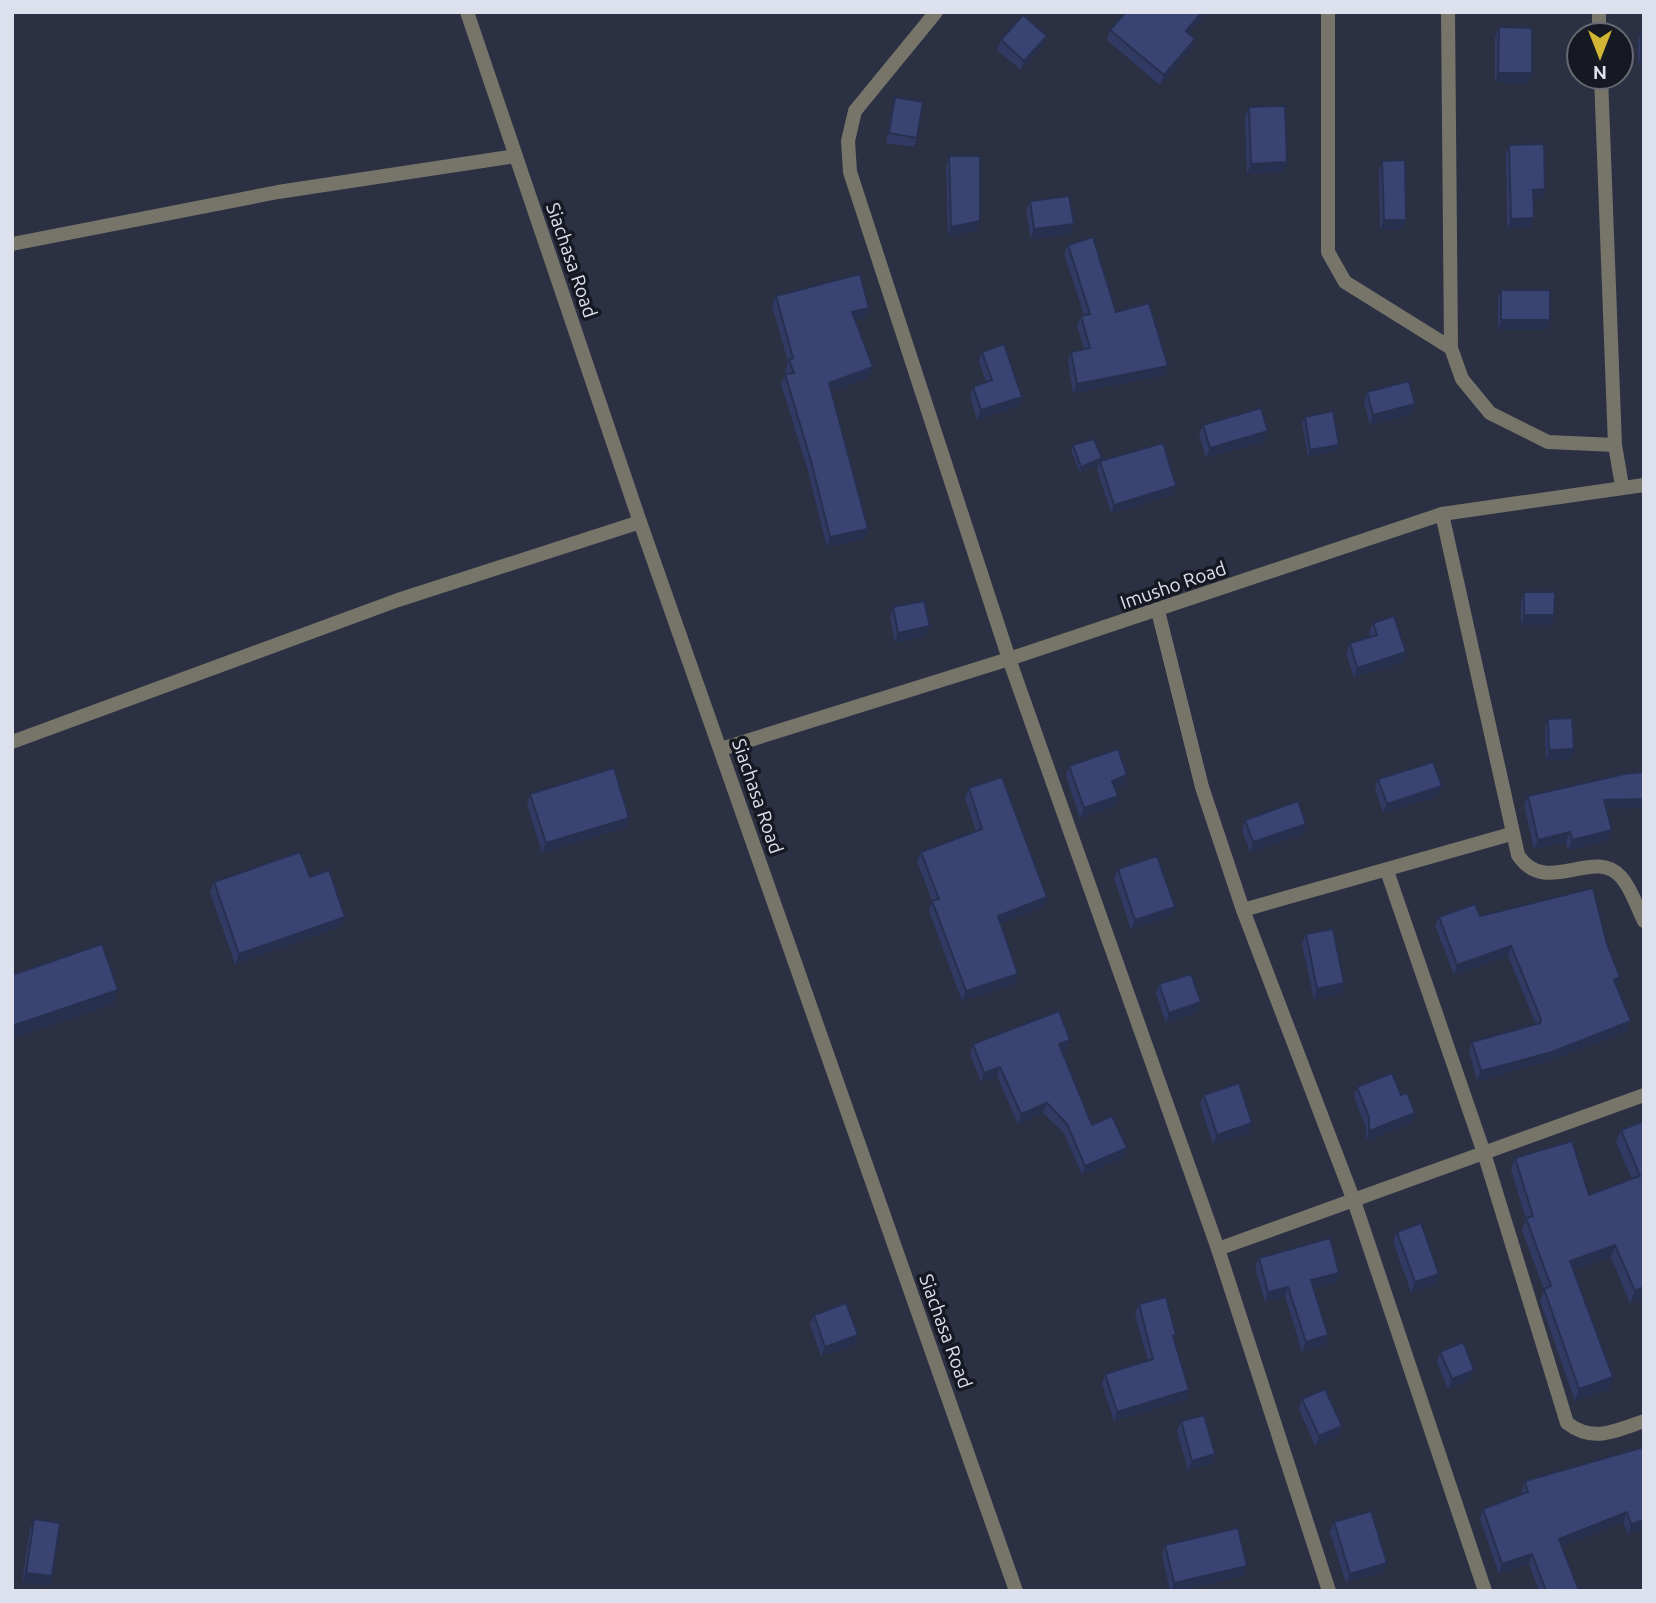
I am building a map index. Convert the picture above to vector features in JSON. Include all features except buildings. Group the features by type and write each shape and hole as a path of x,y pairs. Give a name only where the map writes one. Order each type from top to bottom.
{"street":[{"name":"Siachasa Road","path":"467,12 640,522 1016,1591"},
{"path":"936,12 855,111 848,141 850,172 1009,659 1218,1249 1329,1591"},
{"path":"1328,12 1328,252 1345,282 1451,348"},
{"path":"1448,12 1451,348 1462,379 1490,413 1548,442 1615,445"},
{"path":"1602,91 1615,445 1622,486"},
{"path":"12,244 278,192 516,156"},
{"name":"Imusho Road","path":"721,749 1157,611 1442,514 1622,486 1644,485"},
{"path":"1442,514 1511,834 1526,867 1543,874 1604,867 1621,876 1644,920"},
{"path":"12,742 398,600 640,522"},
{"path":"1157,611 1202,787 1243,910 1354,1201 1485,1591"},
{"path":"1243,910 1511,834"},
{"path":"1387,871 1484,1153 1567,1423 1580,1433 1599,1436 1644,1422"},
{"path":"1218,1249 1644,1095"}]}
